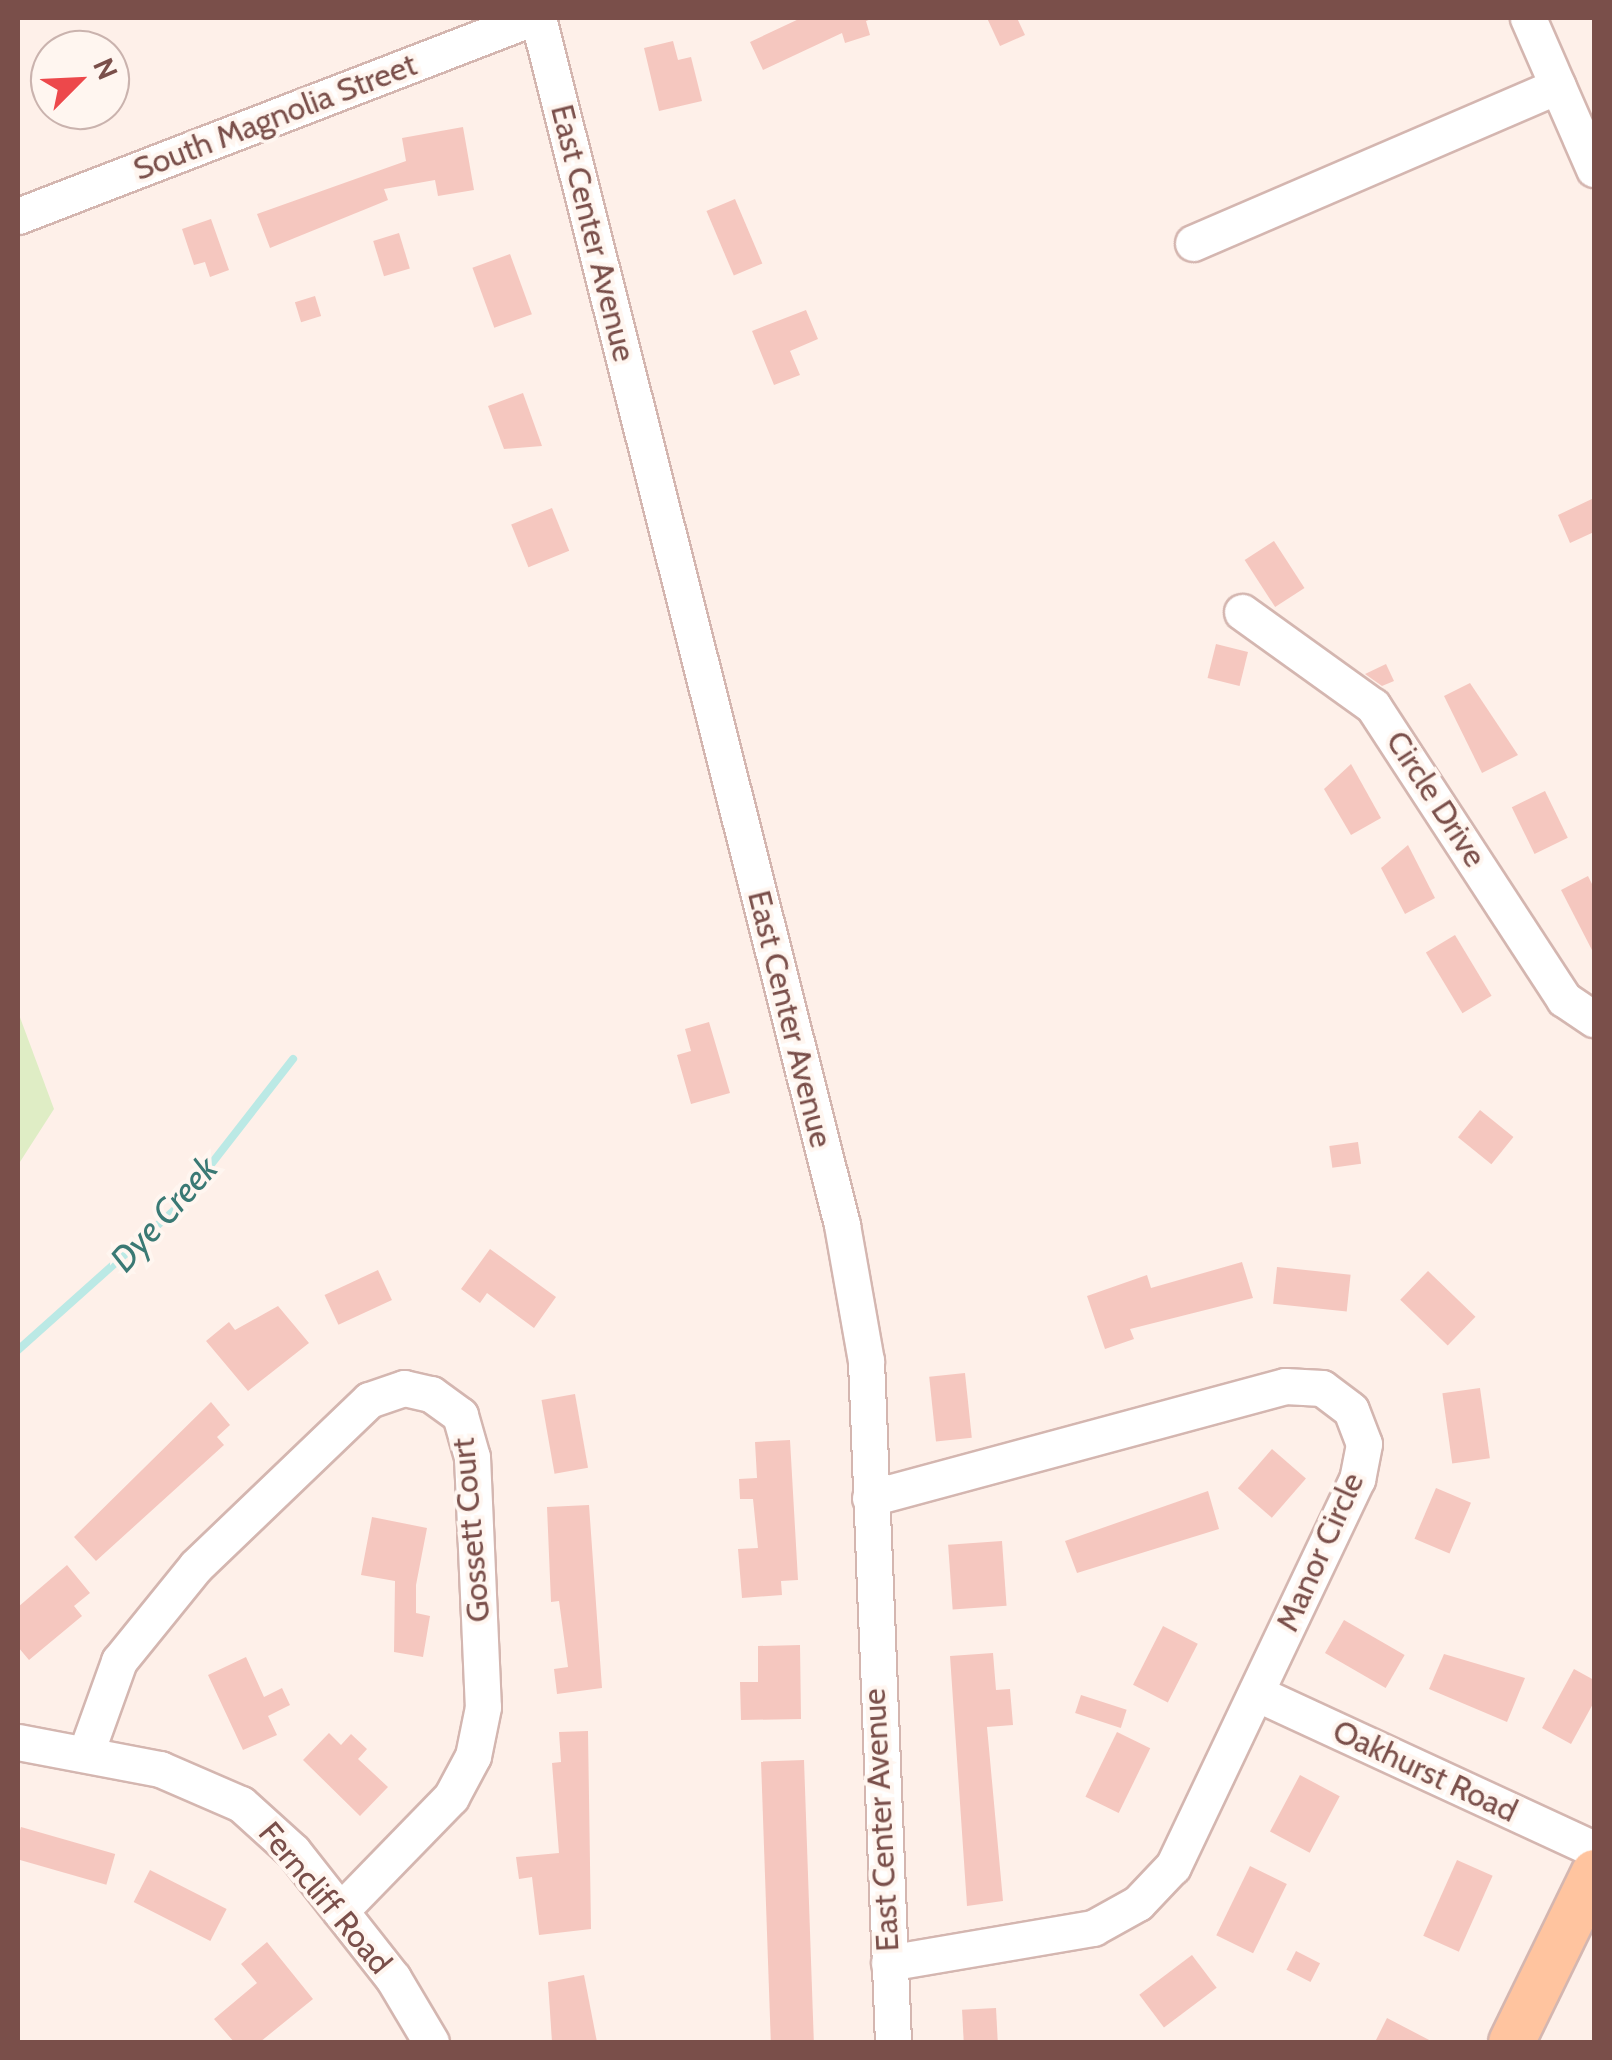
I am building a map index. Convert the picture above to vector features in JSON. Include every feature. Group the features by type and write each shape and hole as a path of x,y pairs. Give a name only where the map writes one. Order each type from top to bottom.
{"main road":[{"path":"1512,2042 1594,1872"}],"street":[{"name":"South Magnolia Street","path":"18,216 535,18"},
{"name":"East Center Avenue","path":"535,18 842,1226 866,1360 892,2042"},
{"path":"1528,18 1594,169"},
{"path":"1193,243 1558,86"},
{"name":"Circle Drive","path":"1242,612 1340,674 1385,720 1564,999 1594,1019"},
{"name":"Manor Circle","path":"870,1498 1286,1386 1322,1388 1351,1410 1364,1444 1357,1479 1173,1866 1138,1903 1093,1928 888,1963"},
{"name":"Gossett Court","path":"86,1750 119,1662 196,1566 369,1400 404,1388 431,1394 460,1415 472,1457 483,1707 473,1756 451,1796 340,1910"},
{"name":"Oakhurst Road","path":"1256,1693 1594,1848"},
{"name":"Ferncliff Road","path":"18,1742 86,1750 242,1804 340,1910 431,2042"}],"green space":[{"path":"18,1012 54,1109 18,1165"}],"building":[{"path":"801,18 874,18 866,21 870,35 845,43 842,33 763,70 750,42"},
{"path":"987,18 1017,18 1025,35 1000,46"},
{"path":"673,41 678,60 691,57 702,101 659,111 644,48"},
{"path":"463,127 474,190 438,196 435,180 384,189 388,200 270,248 257,214 406,161 402,138"},
{"path":"735,199 762,263 734,276 706,211"},
{"path":"211,219 229,270 210,277 205,262 194,265 182,229"},
{"path":"399,233 410,268 384,276 373,241"},
{"path":"510,254 532,314 494,328 472,268"},
{"path":"315,296 321,316 301,322 295,302"},
{"path":"806,310 818,339 790,351 800,375 774,385 752,331"},
{"path":"523,393 542,446 504,449 488,406"},
{"path":"1594,498 1594,532 1570,543 1558,515"},
{"path":"552,508 569,551 528,567 511,524"},
{"path":"1274,541 1304,588 1275,607 1245,560"},
{"path":"1216,644 1248,652 1240,686 1208,678"},
{"path":"1386,664 1394,681 1382,686 1365,674"},
{"path":"1470,683 1518,755 1482,773 1444,696"},
{"path":"1351,764 1381,818 1351,835 1324,789"},
{"path":"1545,791 1568,838 1535,854 1512,807"},
{"path":"1408,845 1435,898 1405,914 1381,868"},
{"path":"1588,876 1594,888 1594,954 1561,890"},
{"path":"1455,935 1492,996 1462,1013 1426,953"},
{"path":"709,1022 730,1093 691,1104 677,1055 691,1051 685,1029"},
{"path":"1480,1110 1513,1137 1491,1164 1458,1137"},
{"path":"1358,1142 1361,1164 1332,1168 1329,1146"},
{"path":"490,1249 556,1297 534,1328 487,1293 480,1303 461,1289"},
{"path":"1242,1262 1253,1298 1130,1329 1134,1339 1105,1349 1087,1296 1147,1275 1151,1288"},
{"path":"1277,1267 1351,1275 1347,1312 1273,1304"},
{"path":"378,1270 392,1300 338,1325 325,1295"},
{"path":"1428,1271 1475,1317 1448,1346 1400,1300"},
{"path":"278,1306 309,1343 248,1391 206,1341 229,1322 235,1330"},
{"path":"965,1373 972,1438 936,1441 929,1377"},
{"path":"1480,1388 1490,1458 1452,1464 1442,1393"},
{"path":"575,1394 588,1468 555,1474 542,1400"},
{"path":"211,1402 230,1425 217,1437 224,1445 96,1561 74,1537"},
{"path":"790,1440 798,1580 781,1581 782,1595 742,1598 738,1549 758,1548 753,1499 740,1499 739,1479 757,1478 755,1442"},
{"path":"1272,1449 1306,1479 1272,1518 1238,1488"},
{"path":"1436,1488 1471,1503 1449,1553 1415,1539"},
{"path":"1208,1491 1219,1529 1077,1573 1065,1541"},
{"path":"589,1505 602,1688 557,1694 554,1669 568,1667 559,1601 551,1602 547,1507"},
{"path":"372,1517 427,1528 416,1585 416,1613 430,1616 423,1657 394,1652 395,1581 361,1575"},
{"path":"1002,1541 1007,1606 953,1610 948,1545"},
{"path":"67,1565 90,1593 74,1606 82,1616 29,1660 18,1647 18,1607"},
{"path":"1344,1620 1405,1655 1386,1688 1325,1653"},
{"path":"1163,1626 1198,1644 1168,1703 1133,1685"},
{"path":"800,1645 801,1719 741,1720 740,1682 758,1682 758,1646"},
{"path":"993,1653 996,1690 1010,1689 1013,1725 987,1727 1003,1901 967,1906 950,1656"},
{"path":"1444,1654 1525,1678 1507,1722 1429,1689"},
{"path":"246,1657 264,1697 282,1688 290,1705 268,1716 277,1735 243,1750 208,1675"},
{"path":"1574,1669 1594,1680 1594,1702 1571,1744 1542,1728"},
{"path":"1081,1695 1127,1710 1121,1728 1075,1713"},
{"path":"588,1731 591,1929 539,1935 532,1877 519,1879 516,1857 559,1853 552,1763 561,1762 559,1732"},
{"path":"1117,1732 1150,1748 1119,1813 1085,1797"},
{"path":"329,1733 341,1745 351,1734 367,1749 358,1759 388,1787 360,1816 303,1760"},
{"path":"804,1760 814,2042 771,2042 761,1762"},
{"path":"1300,1775 1340,1796 1310,1853 1270,1832"},
{"path":"21,1827 115,1854 106,1885 18,1859"},
{"path":"1457,1860 1493,1876 1459,1952 1423,1936"},
{"path":"1250,1866 1287,1884 1253,1953 1216,1935"},
{"path":"150,1870 227,1909 210,1941 134,1902"},
{"path":"267,1942 313,1999 260,2042 234,2042 214,2019 257,1983 241,1964"},
{"path":"1296,1951 1320,1963 1311,1982 1286,1970"},
{"path":"1192,1955 1217,1988 1164,2027 1139,1995"},
{"path":"584,1975 597,2042 552,2042 548,1982"},
{"path":"996,2008 998,2042 964,2042 962,2010"},
{"path":"1387,2018 1433,2042 1375,2042"}],"waterway":[{"name":"Dye Creek","path":"18,1350 177,1208 293,1059"}]}
